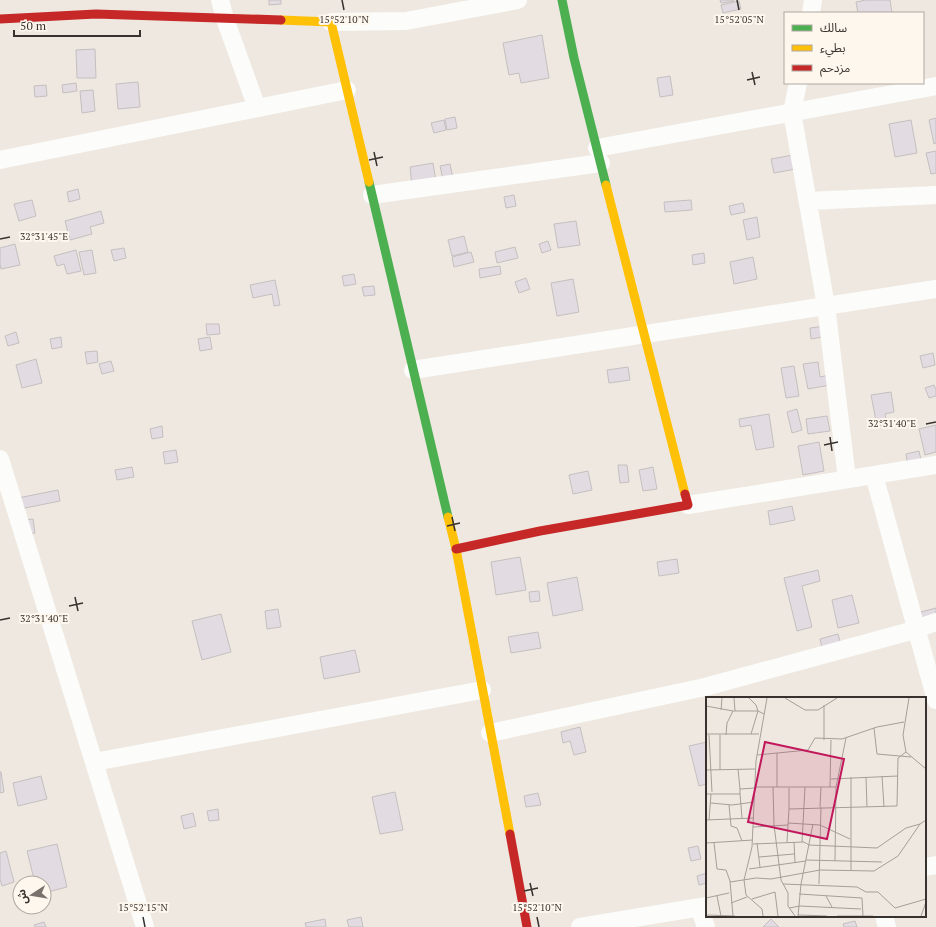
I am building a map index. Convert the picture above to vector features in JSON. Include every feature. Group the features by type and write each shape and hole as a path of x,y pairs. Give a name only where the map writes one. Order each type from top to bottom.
{"street":[{"path":"220,0 225,19 256,108"},
{"path":"0,19 96,14 331,22 406,21 518,0"},
{"path":"562,0 574,58 688,506"},
{"path":"811,12 813,0"},
{"path":"331,22 456,549 527,927"},
{"path":"798,84 792,112 826,306 847,479"},
{"path":"372,195 599,156 792,112 936,86"},
{"path":"0,160 347,90"},
{"path":"808,200 936,195"},
{"path":"413,370 936,288"},
{"path":"0,459 145,927"},
{"path":"456,549 540,531 936,464"},
{"path":"874,475 936,700"},
{"path":"490,733 705,687 900,634 936,622"},
{"path":"94,762 482,690"},
{"path":"926,867 936,865"},
{"path":"580,927 703,907 706,927"},
{"path":"884,917 888,927"}],"building":[{"path":"269,0 281,0 281,4 269,5"},
{"path":"720,0 734,0 734,1 721,3"},
{"path":"866,0 890,0 892,12 858,12 856,2"},
{"path":"739,1 741,9 723,13 721,5"},
{"path":"542,35 549,78 521,83 519,73 509,75 503,43"},
{"path":"95,49 96,78 77,78 76,50"},
{"path":"670,76 673,95 660,97 657,78"},
{"path":"138,82 140,107 118,109 116,84"},
{"path":"76,83 77,91 63,93 62,85"},
{"path":"46,85 47,96 35,97 34,86"},
{"path":"93,90 95,111 82,113 80,91"},
{"path":"455,117 457,128 447,130 445,119"},
{"path":"936,118 936,143 934,144 929,120"},
{"path":"444,120 446,130 434,133 431,123"},
{"path":"911,120 917,153 895,157 889,124"},
{"path":"936,151 936,173 931,174 926,153"},
{"path":"793,155 796,169 774,173 771,159"},
{"path":"433,163 436,182 412,186 410,167"},
{"path":"450,164 454,183 444,184 440,166"},
{"path":"78,189 80,199 69,202 67,192"},
{"path":"514,195 516,206 506,208 504,197"},
{"path":"32,200 36,216 19,221 14,204"},
{"path":"691,200 692,210 665,212 664,202"},
{"path":"743,203 745,212 731,215 729,206"},
{"path":"101,211 104,223 90,227 92,234 70,240 65,221"},
{"path":"757,217 760,237 747,240 743,220"},
{"path":"576,221 580,245 558,248 554,224"},
{"path":"464,236 468,252 452,256 448,240"},
{"path":"548,241 551,250 542,253 539,244"},
{"path":"15,244 20,265 1,269 0,248"},
{"path":"515,247 518,258 497,263 495,252"},
{"path":"124,248 126,258 114,261 111,250"},
{"path":"76,250 81,271 67,274 64,264 57,266 54,256"},
{"path":"92,250 96,273 84,275 79,252"},
{"path":"471,252 474,262 454,267 452,257"},
{"path":"704,253 705,263 693,265 692,255"},
{"path":"753,257 757,279 734,284 730,262"},
{"path":"500,266 501,274 480,278 479,269"},
{"path":"354,274 356,284 344,286 342,276"},
{"path":"526,278 530,289 519,293 515,282"},
{"path":"573,279 579,312 557,316 551,283"},
{"path":"275,280 280,305 274,306 272,294 253,298 250,285"},
{"path":"374,286 375,295 364,296 362,287"},
{"path":"206,324 219,324 220,334 207,335"},
{"path":"826,326 828,336 811,339 810,328"},
{"path":"16,332 19,343 8,346 5,336"},
{"path":"61,337 62,347 52,349 50,339"},
{"path":"210,337 212,349 200,351 198,339"},
{"path":"97,351 98,362 87,364 85,352"},
{"path":"933,353 935,365 923,368 920,356"},
{"path":"36,359 42,383 22,388 16,365"},
{"path":"111,361 114,371 102,374 99,364"},
{"path":"818,362 820,377 834,374 836,384 808,389 803,364"},
{"path":"794,366 799,396 786,398 781,368"},
{"path":"628,367 630,380 609,383 607,370"},
{"path":"934,385 936,396 929,398 925,388"},
{"path":"891,392 894,412 885,414 887,424 877,426 871,395"},
{"path":"797,409 802,430 792,433 787,412"},
{"path":"769,414 774,447 756,450 751,425 740,427 739,419"},
{"path":"827,416 830,431 808,434 806,419"},
{"path":"936,425 936,452 925,455 919,429"},
{"path":"162,426 163,437 152,439 150,429"},
{"path":"819,442 824,471 803,475 798,446"},
{"path":"176,450 178,462 165,464 163,452"},
{"path":"919,451 923,469 909,472 906,454"},
{"path":"618,465 627,465 629,482 620,483"},
{"path":"132,467 134,477 117,480 115,470"},
{"path":"653,467 657,489 643,491 639,470"},
{"path":"588,471 592,490 573,494 569,475"},
{"path":"58,490 60,501 20,509 18,498"},
{"path":"792,506 795,520 770,525 768,511"},
{"path":"33,519 35,533 26,534 24,520"},
{"path":"520,557 526,590 496,595 491,562"},
{"path":"677,559 679,573 659,576 657,562"},
{"path":"818,570 820,581 802,586 812,627 797,631 784,578"},
{"path":"577,577 583,610 553,616 547,583"},
{"path":"539,591 540,601 530,602 529,592"},
{"path":"852,595 859,623 838,628 832,600"},
{"path":"936,608 936,619 923,623 921,612"},
{"path":"278,609 281,627 267,629 265,611"},
{"path":"221,614 231,652 202,660 192,621"},
{"path":"538,632 541,648 511,653 508,637"},
{"path":"838,634 843,652 824,657 820,639"},
{"path":"355,650 360,672 324,679 320,657"},
{"path":"580,727 586,752 574,755 570,741 563,743 561,732"},
{"path":"706,742 706,784 699,786 689,746"},
{"path":"0,772 4,792 0,793"},
{"path":"41,776 47,799 18,806 13,783"},
{"path":"395,792 403,830 380,834 372,797"},
{"path":"538,793 541,805 526,807 524,796"},
{"path":"218,809 219,820 209,821 207,811"},
{"path":"193,813 196,826 184,829 181,816"},
{"path":"57,844 67,887 52,891 52,875 33,875 27,851"},
{"path":"698,846 701,859 691,861 688,848"},
{"path":"6,851 12,875 12,883 2,886 0,879 0,853"},
{"path":"706,873 706,883 699,885 697,876"},
{"path":"361,917 363,927 349,927 347,920"},
{"path":"325,919 326,927 306,927 305,923"},
{"path":"771,919 779,927 763,927"},
{"path":"855,921 857,927 844,927 843,924"},
{"path":"44,922 46,927 35,927 34,925"}],"traffic: fast":[{"path":"562,0 574,58 606,185"},
{"path":"369,182 448,517"}],"traffic: slow":[{"path":"281,20 331,22 369,182"},
{"path":"606,185 685,494"},
{"path":"448,517 456,549 510,834"}],"traffic: jam":[{"path":"0,19 96,14 281,20"},
{"path":"456,549 540,531 688,505 685,494"},
{"path":"510,834 527,927"}]}
